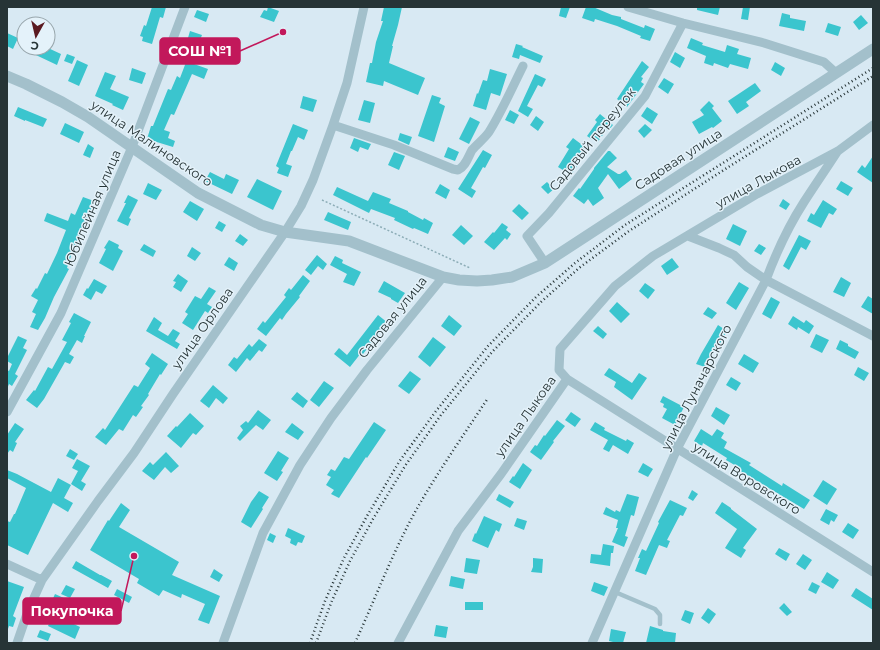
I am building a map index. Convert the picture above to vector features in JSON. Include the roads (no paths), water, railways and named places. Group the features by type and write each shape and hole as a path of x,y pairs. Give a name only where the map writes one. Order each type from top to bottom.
{"street":[{"name":"Юбилейная улица","path":"7,412 60,313 132,147 185,7"},
{"name":"улица Орлова","path":"17,643 28,611 42,580 134,453 285,232 301,206 313,180 347,82 364,7"},
{"path":"628,7 683,23 764,43 824,62 836,73"},
{"name":"Садовый переулок","path":"545,263 527,236 549,213 645,96 683,23"},
{"name":"Садовая улица","path":"223,643 263,533 300,465 331,418 443,277 477,281 492,280 512,277 545,263 873,49"},
{"path":"333,125 394,145 458,170 462,168 474,148 488,133 523,66"},
{"name":"улица Малиновского","path":"7,76 62,102 88,117 198,193 262,225 285,232 349,241 443,277"},
{"name":"улица Лыкова","path":"398,643 458,531 501,474 567,379 559,370 560,350 615,286 653,256 757,194 838,151 873,125"},
{"name":"улица Луначарского","path":"592,643 677,449 766,280 774,258 788,230 804,201 838,151"},
{"path":"688,236 734,255 747,267 766,280 873,336"},
{"name":"улица Воровского","path":"567,379 873,572"},
{"path":"7,564 42,580"}],"lane":[{"path":"615,592 655,609 660,615 660,624"}],"railway":[{"path":"310,643 325,601 344,558 399,462 436,411 488,346 536,297 575,263 625,225 873,68"},
{"path":"316,643 331,603 350,561 405,466 441,415 492,352 541,302 579,268 629,231 873,76"},
{"path":"355,643 391,560 423,497 488,398"}],"place":[{"name":"СОШ №1","path":"283,32"},
{"name":"Покупочка","path":"134,556"}]}
